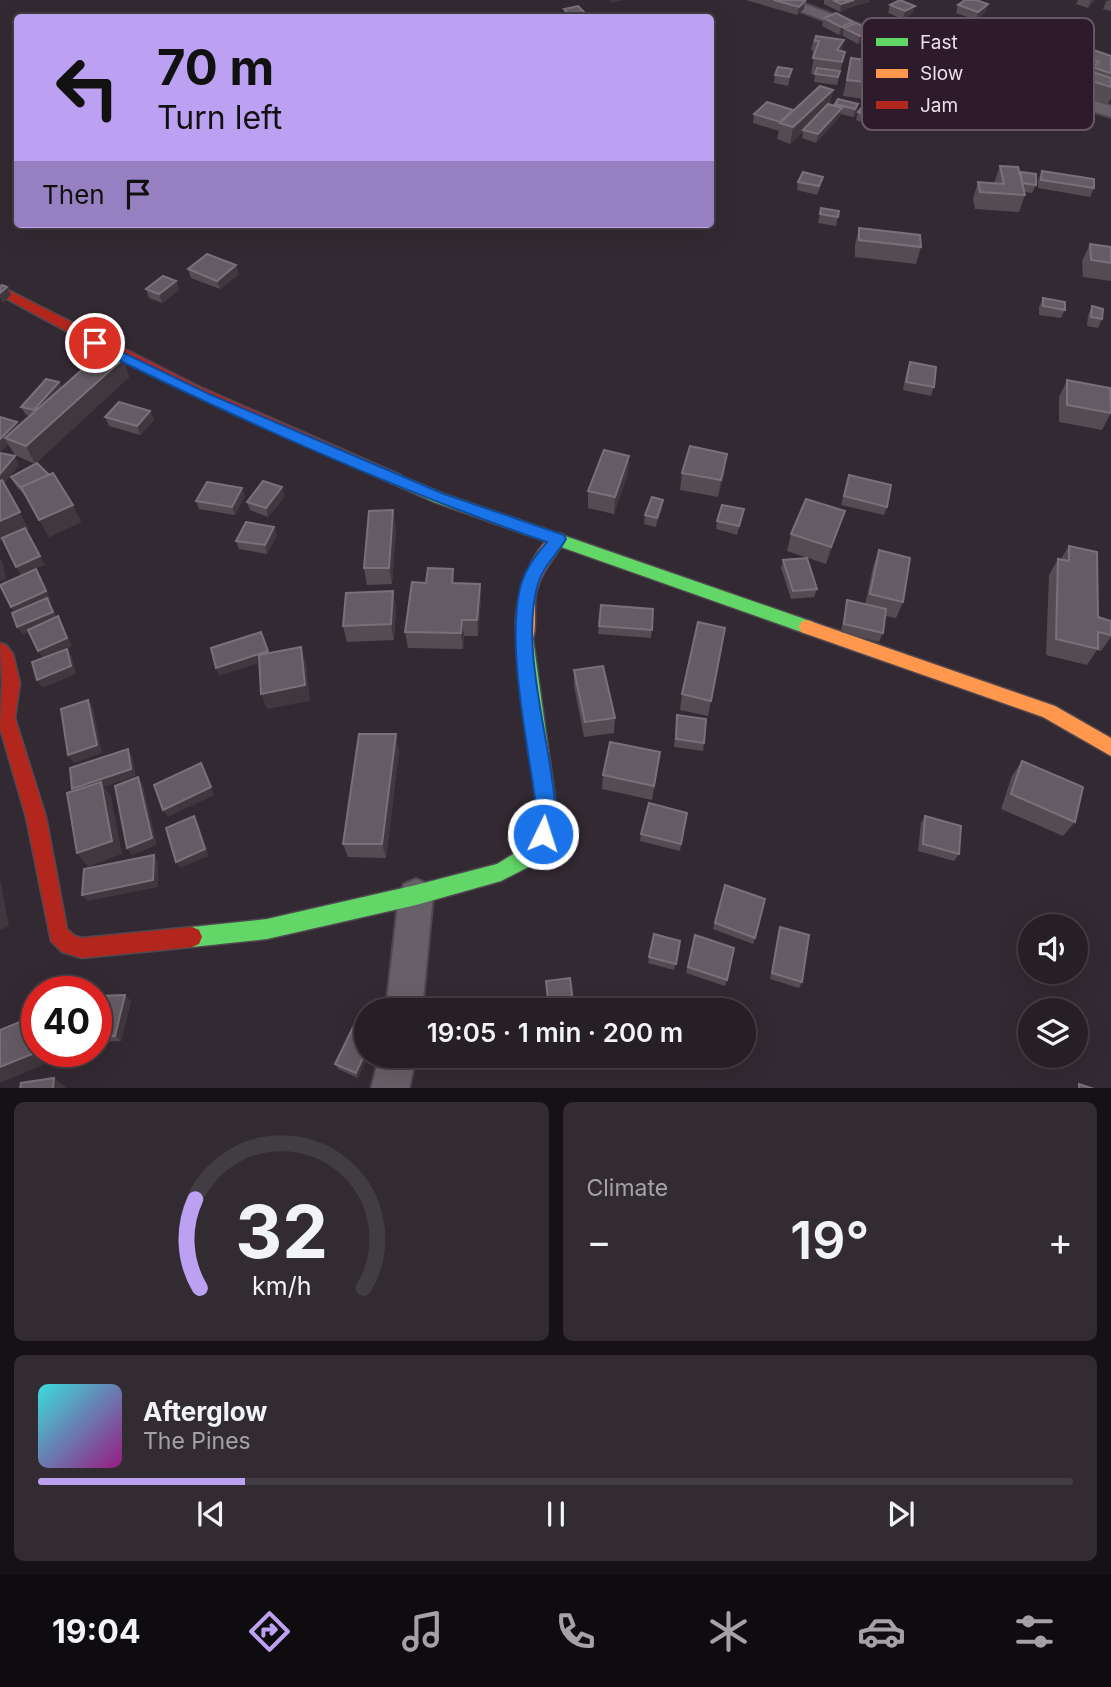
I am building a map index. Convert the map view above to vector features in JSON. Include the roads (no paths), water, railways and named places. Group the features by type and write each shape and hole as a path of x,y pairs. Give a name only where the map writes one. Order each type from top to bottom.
{"street":[{"path":"780,0 862,31"},
{"path":"1094,107 1111,112"},
{"path":"0,290 73,332 204,397 439,498 1049,711 1111,748"},
{"path":"0,650 4,654 11,682 6,718 36,817 58,934 69,945 82,948 267,929 416,895 501,872 527,857 539,845 547,813 525,647 524,615 529,585 538,563 558,539"},
{"path":"405,998 416,895"},
{"path":"390,1088 395,1068"}]}
